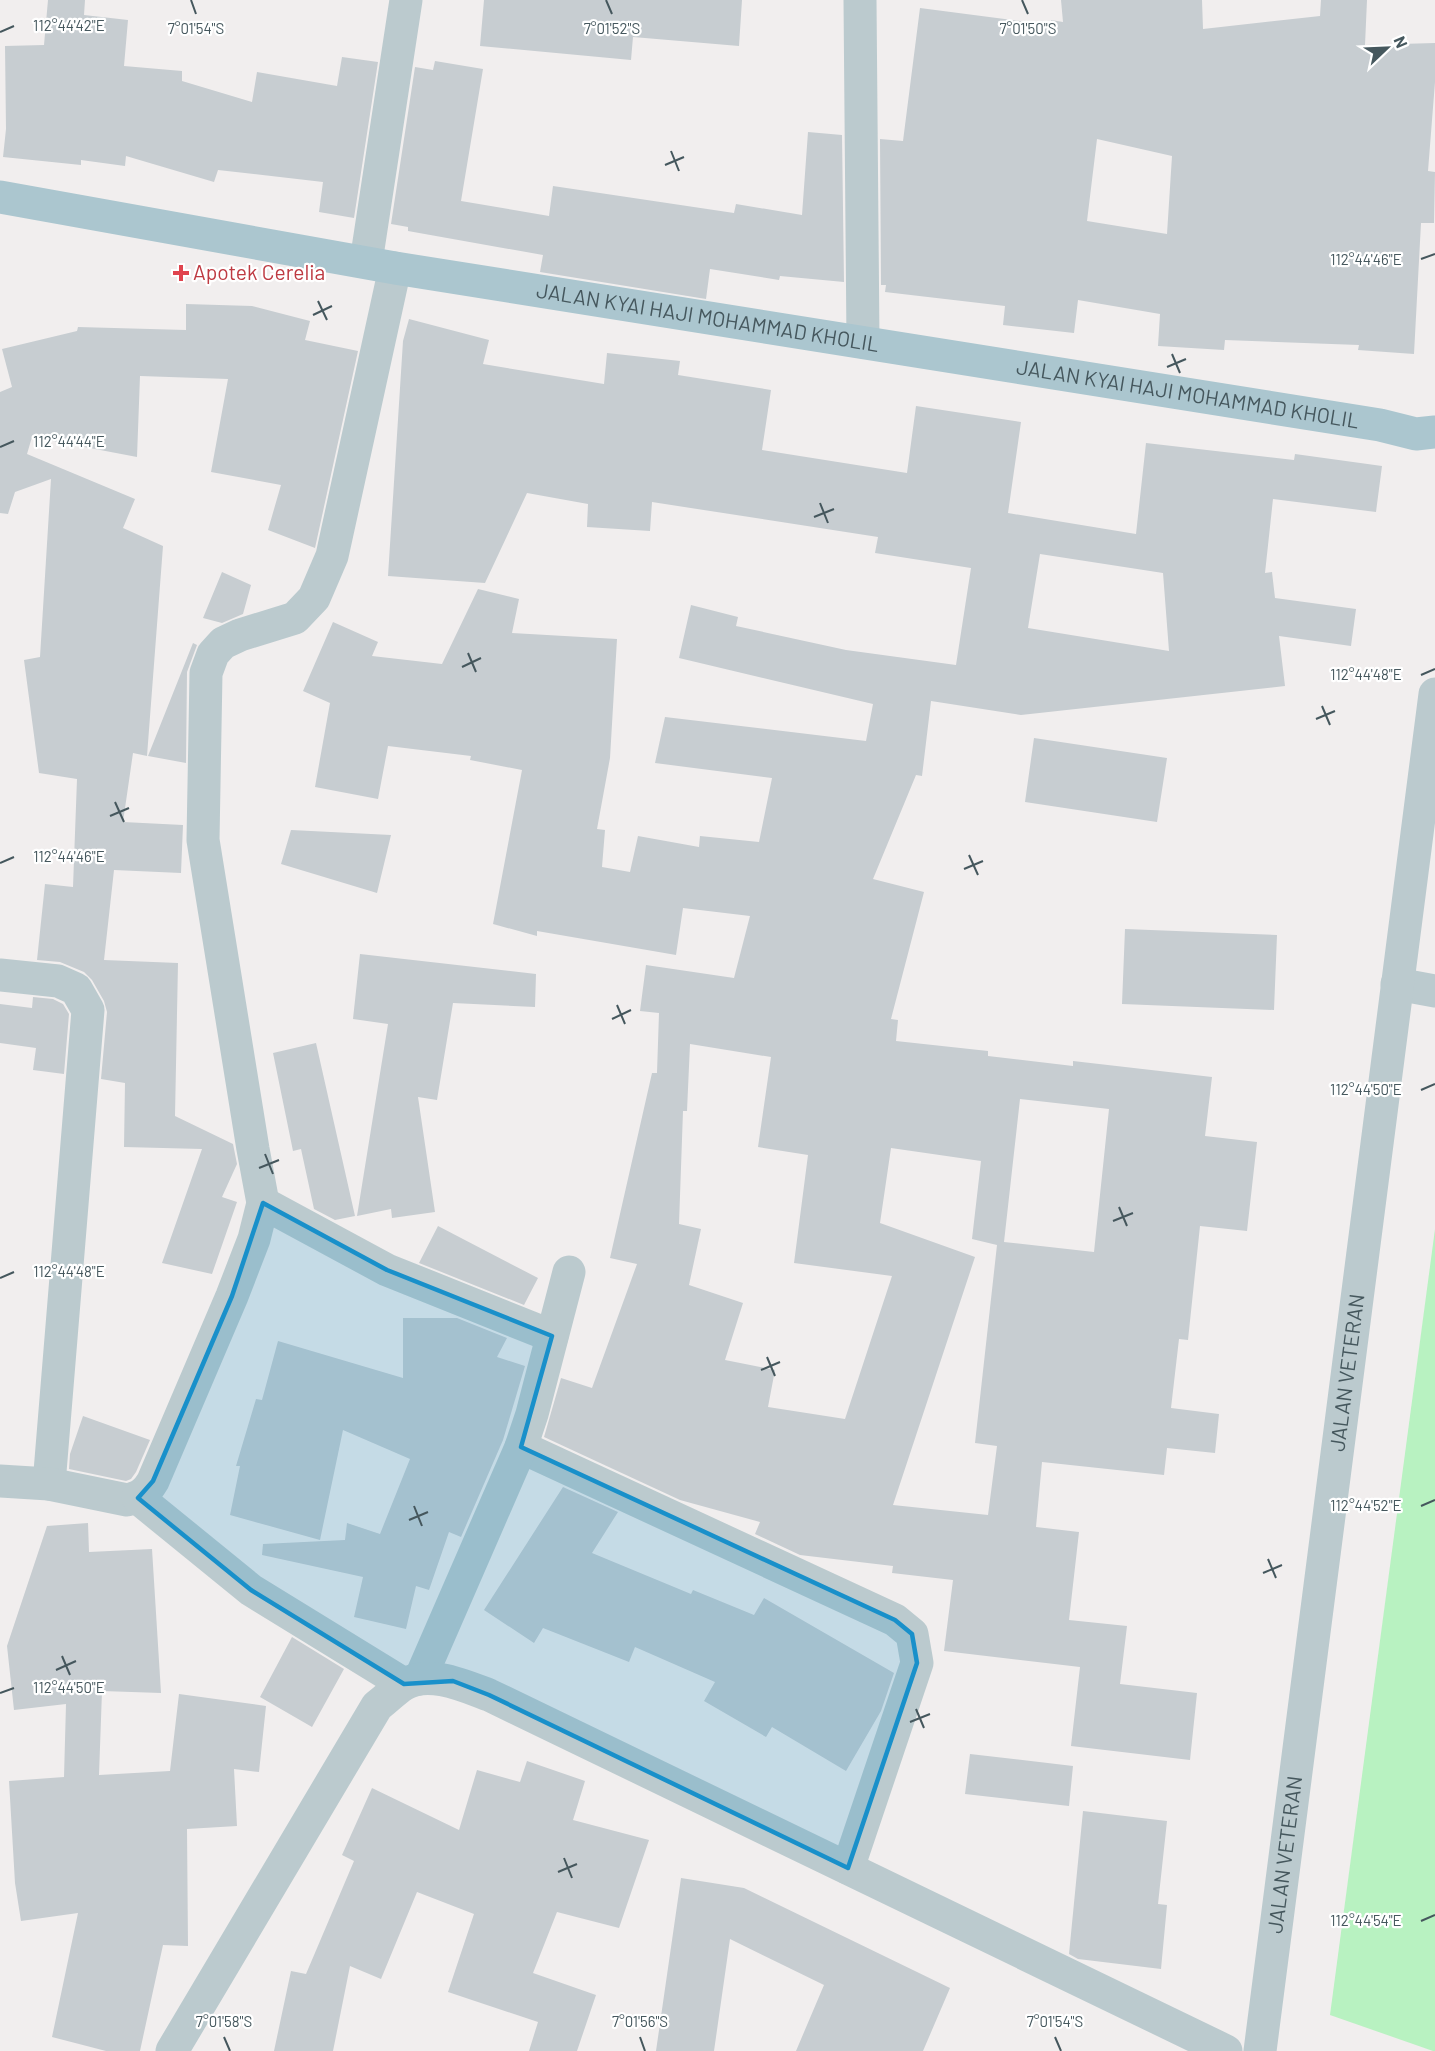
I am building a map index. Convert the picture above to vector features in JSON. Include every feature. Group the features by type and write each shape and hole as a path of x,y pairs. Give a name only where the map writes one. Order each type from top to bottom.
{"main road":[{"name":"JALAN KYAI HAJI MOHAMMAD KHOLIL","path":"0,197 381,265 1368,423 1429,440"}],"street":[{"path":"0,1481 49,1484 127,1500 138,1498 146,1492 153,1481 232,1296 254,1239 263,1203 203,840 206,673 213,654 223,643 240,635 295,618 314,598 332,556 381,265 406,0"},
{"path":"860,0 863,342"},
{"name":"JALAN VETERAN","path":"1260,2051 1435,694"},
{"path":"0,975 58,981 76,989 88,1010 49,1484"},
{"path":"1397,984 1435,991"},
{"path":"263,1203 387,1270 552,1336"},
{"path":"172,2051 377,1706 412,1682 521,1447 532,1414 569,1272"},
{"path":"521,1447 895,1620 912,1634 916,1663 848,1868"},
{"path":"138,1498 251,1590 412,1682 453,1681 489,1695 1226,2051"}],"highlighted area":[{"path":"263,1203 387,1270 552,1336 521,1447 895,1620 912,1634 917,1663 848,1868 489,1695 453,1681 404,1684 251,1590 138,1498 153,1481 232,1296"}],"green space":[{"path":"1435,1229 1435,2051 1433,2051 1330,2015"}],"building":[{"path":"48,0 85,0 84,15 128,20 124,66 182,71 182,81 252,102 257,72 337,86 342,57 378,62 354,218 319,212 323,182 218,170 214,182 126,156 125,166 81,160 81,165 3,157 6,129 5,46 44,45"},
{"path":"484,0 742,0 739,46 633,37 631,60 480,46"},
{"path":"1061,0 1202,0 1203,29 1320,16 1321,0 1367,0 1365,45 1435,43 1435,82 1428,171 1435,172 1434,223 1421,223 1414,354 1358,350 1359,345 1225,340 1224,350 1158,346 1160,314 1078,300 1074,333 1003,325 1005,306 885,292 886,285 881,285 880,139 903,141 920,8 1051,25 1051,20 1063,22","holes":["1097,139 1172,156 1167,234 1087,221"]},
{"path":"435,61 483,69 461,201 549,216 553,186 734,213 736,204 802,215 808,132 842,135 844,282 780,276 779,280 710,269 706,299 540,272 543,255 408,231 408,227 391,224 415,67 433,70"},
{"path":"186,304 252,306 310,321 305,340 358,351 315,548 268,530 281,485 211,472 228,379 140,376 137,457 32,437 27,454 135,499 123,528 163,546 147,756 133,753 123,822 183,825 181,873 114,870 104,960 178,963 175,1116 233,1144 237,1164 222,1197 237,1202 212,1274 162,1263 202,1149 124,1147 125,1083 101,1079 107,1012 104,1001 92,980 84,972 60,962 37,960 45,884 73,887 77,779 39,773 24,660 40,657 51,479 15,492 8,514 0,513 0,392 12,387 2,349 77,331 78,327 186,330"},
{"path":"409,319 489,340 483,364 604,384 607,353 680,361 678,375 771,390 762,450 907,473 916,406 1021,422 1008,513 1136,534 1146,443 1294,460 1295,454 1382,466 1376,512 1273,499 1265,573 1272,572 1275,598 1356,609 1351,646 1279,636 1285,686 1021,715 931,701 922,776 916,775 873,879 924,892 891,1019 898,1020 896,1041 988,1051 988,1056 1073,1066 1073,1061 1212,1077 1205,1136 1257,1142 1247,1231 1200,1226 1188,1340 1179,1339 1171,1408 1219,1414 1215,1453 1167,1448 1164,1475 1042,1462 1036,1527 1079,1532 1069,1620 1127,1626 1120,1684 1197,1693 1190,1760 1071,1746 1080,1667 944,1651 953,1580 892,1573 893,1566 800,1555 755,1534 760,1522 680,1500 544,1437 561,1378 592,1388 637,1264 610,1258 652,1073 657,1073 659,1013 640,1011 646,965 734,978 750,916 683,908 676,955 537,931 537,936 493,924 522,770 470,760 471,756 388,746 378,799 315,787 330,703 303,691 333,622 378,642 372,656 442,664 478,589 519,599 512,633 617,639 610,758 597,829 605,830 602,867 630,872 638,836 699,847 700,836 759,842 772,778 655,763 665,717 866,741 873,704 679,658 691,605 738,617 736,626 846,650 956,665 971,568 875,553 878,537 652,502 650,531 587,527 588,504 527,493 485,583 388,576 403,341","holes":["1040,554 1163,573 1169,651 1028,628","690,1044 771,1057 758,1147 808,1155 794,1263 892,1276 845,1419 768,1407 775,1370 725,1360 743,1303 689,1285 701,1229 679,1224 683,1111 687,1111","1020,1099 1109,1109 1094,1252 1004,1242","891,1148 981,1161 972,1239 997,1245 975,1443 997,1446 988,1515 893,1505 975,1257 880,1223"]},
{"path":"222,572 251,585 243,614 222,623 203,618"},
{"path":"193,643 197,645 187,672 186,763 148,756"},
{"path":"1034,738 1167,758 1157,822 1025,802"},
{"path":"291,830 391,835 377,893 281,864"},
{"path":"1125,929 1277,935 1274,1010 1122,1004"},
{"path":"360,954 536,974 535,1007 453,1003 437,1100 418,1097 435,1212 392,1218 391,1209 357,1216 388,1024 353,1019"},
{"path":"33,997 53,999 63,1004 69,1014 64,1074 33,1070 36,1048 0,1043 0,1004 32,1008"},
{"path":"316,1043 355,1216 335,1220 314,1209 301,1149 293,1151 273,1053"},
{"path":"438,1226 538,1278 524,1305 419,1263"},
{"path":"403,1318 457,1318 507,1338 497,1357 525,1366 503,1440 461,1537 449,1532 429,1590 416,1586 406,1629 354,1617 363,1577 262,1555 263,1544 345,1540 347,1523 380,1534 410,1459 343,1430 320,1540 230,1515 240,1466 236,1466 256,1399 262,1400 278,1341 403,1378"},
{"path":"83,1416 150,1440 131,1479 126,1481 69,1469 70,1454"},
{"path":"563,1487 618,1512 592,1553 691,1594 693,1590 754,1615 764,1598 894,1673 881,1711 846,1771 772,1727 766,1737 704,1701 715,1682 635,1647 629,1662 543,1628 534,1643 484,1610"},
{"path":"88,1523 89,1552 152,1549 161,1693 102,1691 99,1775 170,1771 179,1694 266,1706 259,1772 234,1769 237,1826 187,1829 188,1946 163,1945 140,2051 106,2051 52,2037 78,1913 21,1921 15,1883 9,1781 64,1777 66,1704 14,1710 7,1646 47,1526"},
{"path":"292,1637 344,1669 312,1727 260,1697"},
{"path":"970,1754 1073,1766 1069,1806 965,1794"},
{"path":"527,1761 585,1781 573,1820 649,1840 619,1928 557,1912 533,1973 596,1995 577,2051 529,2051 538,2022 448,1992 474,1914 417,1892 381,1979 350,1966 333,2051 274,2051 291,1971 306,1974 354,1861 342,1855 372,1788 459,1830 477,1770 520,1782"},
{"path":"1083,1811 1167,1821 1158,1904 1167,1905 1161,1969 1078,1959 1069,1954"},
{"path":"681,1878 744,1888 950,1988 923,2051 796,2051 824,1985 730,1939 714,2051 656,2051"}],"place":[{"name":"Apotek Cerelia","path":"181,273"}]}
